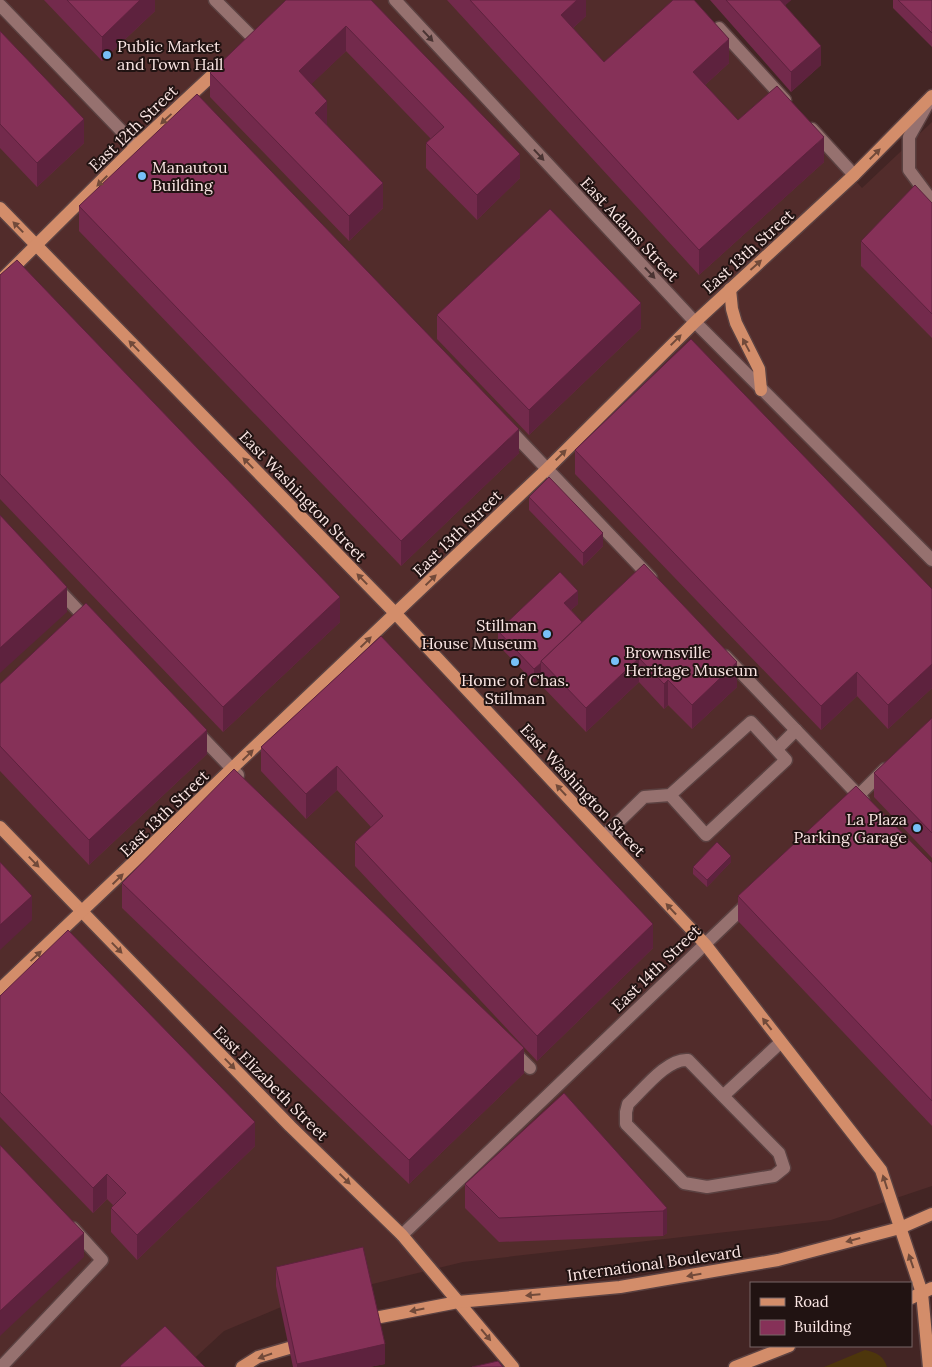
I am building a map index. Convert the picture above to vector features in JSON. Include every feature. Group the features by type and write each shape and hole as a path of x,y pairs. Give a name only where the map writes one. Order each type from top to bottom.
{"main road":[{"path":"249,41 265,26"},
{"name":"East 12th Street","path":"0,280 136,146 195,98 232,57"},
{"name":"East 13th Street","path":"0,989 83,913 547,470 694,322 854,176 931,98"},
{"name":"East Washington Street","path":"0,208 396,614 705,944 881,1170 922,1293 929,1367"},
{"path":"730,288 732,309 736,323 759,369 761,390"},
{"name":"East Elizabeth Street","path":"0,827 290,1126 402,1235 514,1367"},
{"name":"International Boulevard","path":"375,1318 458,1302 620,1287 778,1260 900,1228 932,1214"},
{"path":"736,1367 786,1347"},
{"path":"242,1367 258,1357 289,1348"}],"street":[{"path":"215,0 249,41"},
{"name":"East Adams Street","path":"395,0 694,322 932,560"},
{"path":"0,5 136,146"},
{"path":"711,20 791,106"},
{"path":"931,98 909,137 909,157 910,170 932,201"},
{"path":"804,120 854,176"},
{"path":"502,422 660,587"},
{"path":"48,579 103,635"},
{"path":"714,644 872,809"},
{"path":"185,720 246,784"},
{"path":"604,836 644,797 670,795 751,722 786,760 706,835 670,795"},
{"path":"776,749 796,730"},
{"path":"845,809 892,763"},
{"name":"East 14th Street","path":"402,1235 755,896"},
{"path":"502,1040 530,1068"},
{"path":"724,1096 781,1042"},
{"path":"680,1059 688,1060 724,1096 779,1154 784,1168 774,1176 707,1187 684,1183 626,1124 628,1104 670,1063 680,1059"},
{"path":"1,1367 102,1260 64,1218"}],"shaded area":[{"path":"0,0 693,0 862,188 932,122 932,1186 831,1220 463,1262 286,1305 224,1331 185,1367 0,1367"},
{"path":"865,1350 879,1355 887,1367 824,1367"}],"building":[{"path":"67,0 140,0 102,37"},
{"path":"286,0 371,0 520,154 477,195 426,143 444,127 346,26 299,71 327,101 315,113 383,183 349,216 210,73"},
{"path":"470,0 577,0 561,15 604,62 673,0 694,0 729,39 693,72 738,120 777,86 824,137 699,250"},
{"path":"726,0 780,0 821,46 791,72"},
{"path":"898,0 932,0 932,33"},
{"path":"0,31 84,119 37,163 0,124"},
{"path":"197,94 519,429 401,541 79,206"},
{"path":"915,185 932,203 932,314 861,241"},
{"path":"550,209 641,303 529,410 437,315"},
{"path":"17,260 340,597 223,707 0,474 0,275"},
{"path":"691,339 932,589 932,664 888,705 857,672 821,706 575,450"},
{"path":"549,477 603,533 583,553 529,497"},
{"path":"0,515 67,587 0,648"},
{"path":"644,564 737,662 692,705 668,680 664,684 639,658 586,708 541,661"},
{"path":"560,572 578,591 564,603 582,622 534,669 498,631"},
{"path":"86,603 207,730 89,840 0,746 0,684"},
{"path":"381,636 653,924 537,1036 355,842 383,816 337,766 306,794 261,747"},
{"name":"La Plaza Parking Garage","path":"932,718 932,833 874,773"},
{"path":"234,769 524,1048 409,1160 122,883"},
{"path":"856,786 932,863 932,1101 738,896"},
{"path":"717,842 731,856 707,880 693,867"},
{"path":"0,862 32,896 0,925"},
{"path":"68,930 255,1122 137,1235 111,1208 126,1193 107,1174 93,1188 0,1092 0,996"},
{"path":"564,1093 667,1208 663,1211 499,1218 465,1184"},
{"path":"0,1145 84,1233 0,1311"},
{"path":"363,1247 385,1344 297,1364 276,1267"},
{"path":"165,1326 205,1367 120,1366"},
{"path":"498,1361 503,1367 472,1367"}],"place":[{"name":"Public Market and Town Hall","path":"107,55"},
{"name":"Manautou Building","path":"142,176"},
{"name":"Stillman House Museum","path":"547,634"},
{"name":"Brownsville Heritage Museum","path":"615,661"},
{"name":"Home of Chas. Stillman","path":"515,662"},
{"name":"La Plaza Parking Garage","path":"917,828"}]}
